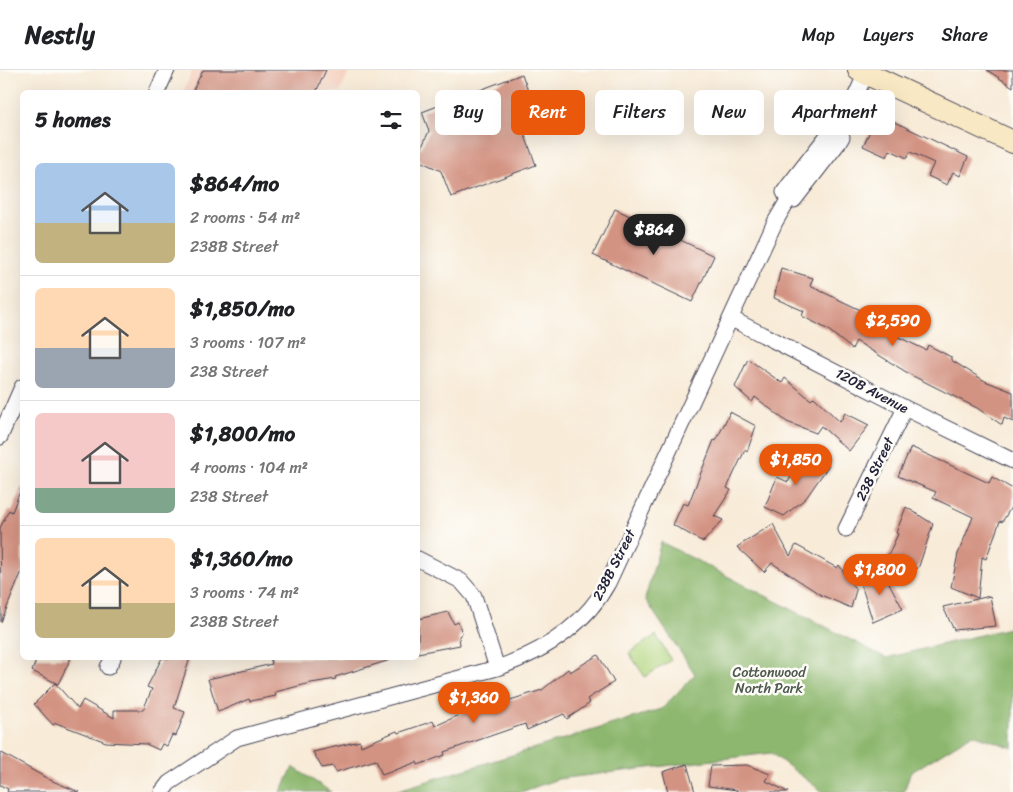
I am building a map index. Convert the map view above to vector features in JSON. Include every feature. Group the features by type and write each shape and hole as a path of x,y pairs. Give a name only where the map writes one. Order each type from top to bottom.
{"main road":[{"path":"864,71 1013,142"}],"street":[{"path":"158,90 167,70"},
{"name":"238B Street","path":"162,792 169,782 237,738 497,668 528,657 550,644 589,611 601,594 732,319 775,222 788,200 794,200 832,153 842,137 840,130 864,71"},
{"name":"120B Avenue","path":"732,319 904,408 1013,461"},
{"path":"0,437 20,392"},
{"name":"238 Street","path":"846,529 904,408"},
{"path":"420,560 461,581 474,596 497,668"}],"shaded area":[{"path":"193,70 350,70 341,90 184,90"}],"green space":[{"name":"Cottonwood North Park","path":"661,542 886,658 1013,627 1013,748 973,734 910,773 904,792 823,792 771,753 558,779 521,792 392,792 662,709 695,674 645,599"},
{"path":"656,635 671,660 645,677 629,653"},
{"path":"293,767 331,792 281,792"}],"building":[{"path":"203,70 326,70 317,90 193,90"},
{"path":"987,70 1013,70 1013,87"},
{"path":"522,74 528,90 511,90 511,135 525,135 536,165 451,197 441,171 420,161 420,148 429,131 422,112 435,107 435,135 501,135 501,90 480,90"},
{"path":"895,122 968,157 960,176 953,172 947,185 928,176 934,163 910,152 907,158 890,150 887,157 863,146 868,135 895,135"},
{"path":"615,209 714,256 692,302 593,255"},
{"path":"781,268 813,278 810,286 867,313 865,317 895,332 894,335 926,350 928,345 951,357 951,360 985,381 1013,392 1013,422 1004,418 1002,425 977,408 911,375 856,341 852,349 827,329 802,316 804,311 774,298"},
{"path":"748,359 782,383 785,378 811,400 814,397 840,422 845,413 869,425 849,451 821,426 816,433 787,422 755,397 752,402 735,387"},
{"path":"730,412 756,426 747,452 745,450 727,488 731,490 714,516 723,520 703,542 673,525 683,503 688,505 714,440 716,441"},
{"path":"911,447 989,483 992,477 1013,489 1013,504 1002,522 1000,521 986,559 982,557 978,598 951,587 958,554 973,517 933,498 936,492 898,476"},
{"path":"804,453 829,465 806,498 784,516 765,507 777,477 788,482"},
{"path":"20,491 20,576 1,622 0,528 9,510 12,512"},
{"path":"906,507 933,524 919,566 907,583 884,564 898,534 896,533"},
{"path":"773,524 790,556 796,545 837,568 839,565 856,590 851,608 821,595 772,563 764,572 737,547"},
{"path":"882,570 903,609 873,622 860,581"},
{"path":"990,596 996,626 954,630 943,607"},
{"path":"448,612 454,624 458,622 462,633 459,636 460,645 420,653 420,619"},
{"path":"598,655 614,682 587,699 590,703 567,719 564,714 527,730 525,724 444,752 445,755 418,765 417,762 382,775 376,760 336,772 333,766 322,768 313,752 360,741 361,746 397,731 398,733 433,721 435,726 475,708 507,701 542,690 568,669 570,672"},
{"path":"36,660 70,660 58,684 32,671"},
{"path":"161,660 189,660 174,708 185,712 176,736 172,735 167,746 162,744 159,750 146,744 106,742 56,723 53,725 34,704 55,683 78,709 83,700 114,718 114,710 143,710 152,689 147,687"},
{"path":"271,660 390,660 335,677 336,679 275,692 276,696 250,701 249,699 218,712 208,679 272,664"},
{"path":"0,752 50,780 79,792 7,792 8,789 0,785"},
{"path":"687,764 695,792 668,792 663,772"},
{"path":"747,765 770,774 766,781 788,792 736,792 737,790 708,786 711,766"}]}
